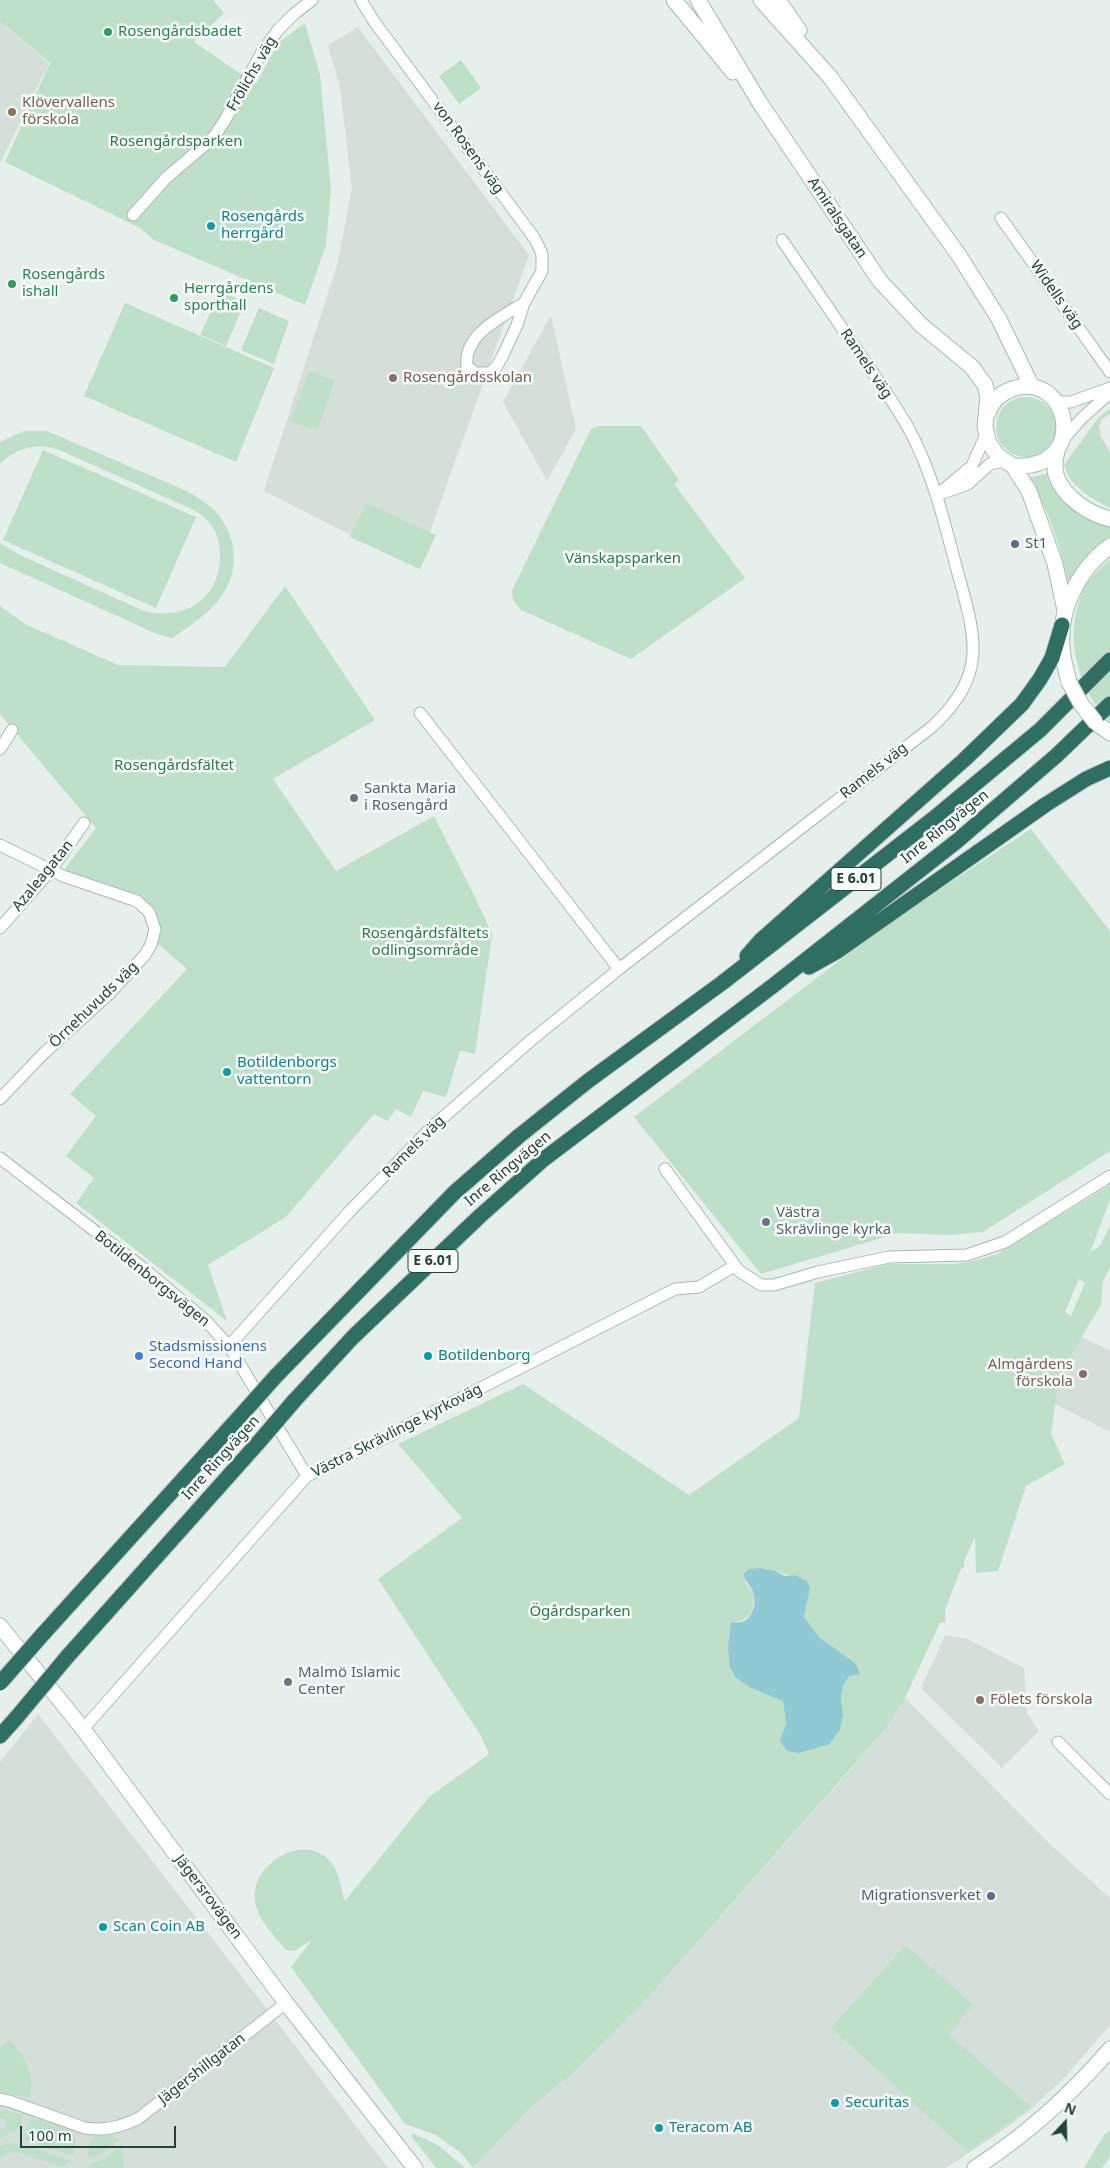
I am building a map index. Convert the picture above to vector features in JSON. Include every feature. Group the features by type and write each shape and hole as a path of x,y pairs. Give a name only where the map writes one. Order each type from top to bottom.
{"highway":[{"path":"722,983 761,940 964,760 1022,704 1052,658 1064,617"},
{"name":"Inre Ringvägen","path":"0,1683 276,1376 454,1193 588,1081 722,983 933,819 1040,730 1110,660"},
{"name":"Inre Ringvägen","path":"0,1736 67,1657 353,1336 480,1216 544,1159 774,985 957,841 1056,756 1110,704"},
{"path":"774,985 836,952 1045,805 1086,779 1110,768"}],"main road":[{"path":"674,0 760,103"},
{"name":"Amiralsgatan","path":"698,0 760,103 880,281 921,324 978,374 985,385 988,397 986,434"},
{"path":"761,0 830,77"},
{"path":"778,0 830,77 958,254 999,319 1032,387"},
{"path":"986,419 989,408 1001,395 1015,388 1032,387 1046,393 1057,402 1064,417 1065,430 1055,465 1059,482 1082,507 1110,519"},
{"path":"986,434 993,450 1009,464 1029,491 1037,512 1054,564 1064,617 1062,654 1069,682 1080,704 1096,723 1110,733"},
{"path":"1009,464 1034,466 1045,461 1060,446"},
{"path":"1064,617 1074,588 1085,569 1110,546"},
{"name":"Jägersrovägen","path":"0,1626 83,1729 286,2003 415,2168"},
{"path":"975,2168 1006,2148 1038,2121 1079,2084 1110,2049"}],"street":[{"name":"Frölichs väg","path":"133,215 166,178 214,137 262,52 278,30 312,0"},
{"name":"von Rosens väg","path":"361,0 535,239 542,254 542,271 524,303 517,325 497,366 490,374 475,373 467,366 466,356 472,341 492,324 524,303"},
{"name":"Widells väg","path":"1001,218 1110,372"},
{"name":"Ramels väg","path":"228,1346 349,1212 431,1128 529,1042 619,968 933,726 950,709 968,678 973,660 974,640 970,614 937,495 920,452 901,416 782,240"},
{"path":"1057,402 1071,402 1110,388"},
{"path":"1060,446 1082,418 1110,393"},
{"path":"937,495 972,466 986,434"},
{"path":"937,495 968,484 985,467 1009,464"},
{"path":"420,713 619,968"},
{"path":"0,749 12,730"},
{"name":"Azaleagatan","path":"0,928 51,870 84,823"},
{"name":"Örnehuvuds väg","path":"0,845 63,876 137,901 144,906 153,920 154,938 144,956 109,994 43,1054 0,1099"},
{"name":"Botildenborgsvägen","path":"0,1158 143,1268 205,1320 228,1346 307,1476"},
{"path":"665,1169 734,1266 752,1280 762,1285 774,1286 818,1272 889,1257 967,1256 1005,1242 1110,1176"},
{"name":"Västra Skrävlinge kyrkoväg","path":"83,1729 307,1476 675,1289 699,1287 734,1266"},
{"path":"1058,1742 1110,1794"},
{"name":"Jägershillgatan","path":"0,2099 85,2128 96,2130 120,2127 139,2118 286,2003"}],"shaded area":[{"name":"Klövervallens förskola","path":"0,21 49,63 1,162 0,162"},
{"name":"Rosengårdsskolan","path":"358,27 529,255 417,568 264,491 337,265 352,189 340,87 328,45"},
{"path":"551,315 576,429 547,481 503,402"},
{"name":"Almgårdens förskola","path":"1077,1334 1110,1351 1110,1432 1043,1398"},
{"name":"Fölets förskola","path":"945,1635 968,1639 1024,1668 1027,1713 1039,1731 1002,1768 921,1688"},
{"path":"905,1698 1052,1846 1110,1898 1110,2025 1065,2077 1029,2111 946,2168 473,2168 532,2106 571,2075 656,1989 883,1732"},
{"path":"38,1714 388,2168 0,2168 0,1762"}],"green space":[{"name":"Rosengårdsparken","path":"0,0 213,0 224,13 192,43 194,42 256,84 278,43 305,23 320,75 331,189 326,245 305,305 154,240 140,228 5,162 50,63 0,21"},
{"path":"461,60 481,88 459,104 439,76"},
{"path":"220,291 245,302 226,346 200,335"},
{"path":"125,303 274,368 236,462 84,396"},
{"path":"259,308 289,321 274,364 241,350"},
{"path":"309,371 334,382 318,429 316,430 292,422 291,419"},
{"path":"1026,397 1043,402 1051,410 1056,427 1051,444 1043,452 1026,457 1009,452 1001,444 996,427 1001,410 1009,402"},
{"path":"1110,409 1110,414 1102,419 1099,426 1101,437 1110,452 1110,508 1082,491 1071,479 1064,465 1099,417"},
{"name":"Vänskapsparken","path":"599,426 641,426 679,480 674,484 745,578 631,659 521,610 513,600 512,590 591,429"},
{"path":"24,431 47,431 189,492 214,510 223,522 232,542 234,562 229,582 214,606 201,618 172,638 157,634 0,563 0,543 20,555 144,611 158,613 172,613 185,610 196,604 206,596 218,573 220,553 216,534 206,519 190,508 49,447 27,448 13,454 0,464 0,442"},
{"path":"43,450 196,517 156,608 3,540"},
{"path":"1049,473 1110,526 1110,538 1085,558 1068,582 1048,515 1028,478"},
{"path":"366,503 436,535 420,569 350,537"},
{"path":"1110,558 1110,722 1098,709 1081,676 1076,659 1074,622 1078,604 1087,583"},
{"name":"Rosengårdsfältet","path":"285,586 375,720 273,779 336,871 434,816 492,934 475,1054 460,1051 446,1097 423,1091 411,1117 396,1109 388,1121 374,1114 286,1217 208,1265 227,1321 76,1203 94,1178 66,1156 96,1116 70,1094 187,969 158,944 159,925 157,916 146,901 124,890 63,871 96,828 0,714 0,606 25,624 118,665 225,667"},
{"path":"1031,829 1110,931 1110,1151 983,1232 950,1235 898,1233 761,1274 634,1117 889,923"},
{"name":"Ögårdsparken","path":"1110,1185 1110,1200 1090,1252 1100,1246 1110,1226 1110,1268 1103,1281 1101,1305 1059,1374 1051,1434 1065,1464 1026,1486 998,1571 976,1573 975,1536 945,1610 945,1622 940,1623 905,1698 883,1732 656,1989 571,2075 532,2106 473,2168 461,2153 436,2135 405,2124 291,1967 312,1940 294,1951 286,1950 265,1924 256,1906 255,1892 259,1879 267,1867 277,1858 290,1852 303,1850 316,1852 332,1863 345,1901 429,1797 489,1754 481,1736 378,1579 462,1518 398,1444 523,1384 689,1495 799,1418 815,1283 887,1264 953,1264 974,1261 997,1254","holes":["1079,1279 1085,1283 1071,1316 1065,1312","761,1568 782,1574 795,1575 810,1589 804,1617 820,1638 842,1655 859,1674 849,1676 843,1686 841,1697 843,1717 840,1730 830,1744 799,1752 780,1741 786,1724 783,1701 751,1688 731,1622 743,1620 752,1612 754,1595 745,1581"]},
{"path":"906,1945 973,2005 948,2034 1031,2107 968,2152 831,2028"},
{"path":"10,2040 28,2067 32,2081 29,2098 0,2092 0,2049"},
{"path":"0,2109 24,2115 19,2129 0,2139 0,2129 5,2128 7,2123 4,2119 0,2118"},
{"path":"33,2118 70,2130 75,2136 73,2156 25,2140 24,2133"},
{"path":"1110,2130 1110,2157 1102,2168 1084,2168 1104,2135"},
{"path":"412,2133 438,2145 465,2168 436,2168 412,2137"},
{"path":"109,2134 120,2140 99,2156 86,2158 92,2137"},
{"path":"10,2143 28,2146 71,2161 62,2167 17,2152 7,2153 0,2159 0,2146"},
{"path":"122,2145 124,2168 89,2168 90,2163 102,2160"}],"water":[{"path":"761,1568 775,1571 785,1576 795,1575 807,1581 810,1589 804,1617 820,1638 856,1664 860,1674 849,1676 843,1686 841,1697 843,1716 840,1730 830,1744 799,1753 787,1751 780,1741 786,1724 783,1701 751,1688 735,1677 730,1667 728,1648 731,1622 741,1622 747,1619 753,1610 753,1593 744,1574 749,1569"}],"place":[{"name":"Rosengårdsbadet","path":"108,32"},
{"name":"Klövervallens förskola","path":"12,112"},
{"name":"Rosengårds herrgård","path":"211,226"},
{"name":"Rosengårds ishall","path":"12,284"},
{"name":"Herrgårdens sporthall","path":"174,298"},
{"name":"Rosengårdsskolan","path":"393,378"},
{"name":"St1","path":"1015,544"},
{"name":"Sankta Maria i Rosengård","path":"354,798"},
{"name":"Botildenborgs vattentorn","path":"227,1072"},
{"name":"Västra Skrävlinge kyrka","path":"766,1222"},
{"name":"Stadsmissionens Second Hand","path":"139,1356"},
{"name":"Botildenborg","path":"428,1356"},
{"name":"Almgårdens förskola","path":"1083,1374"},
{"name":"Malmö Islamic Center","path":"288,1682"},
{"name":"Fölets förskola","path":"980,1700"},
{"name":"Migrationsverket","path":"991,1896"},
{"name":"Scan Coin AB","path":"103,1927"},
{"name":"Securitas","path":"835,2103"},
{"name":"Teracom AB","path":"659,2128"}],"park label":[{"name":"Rosengårdsfältets odlingsområde","path":"425,942"}]}
